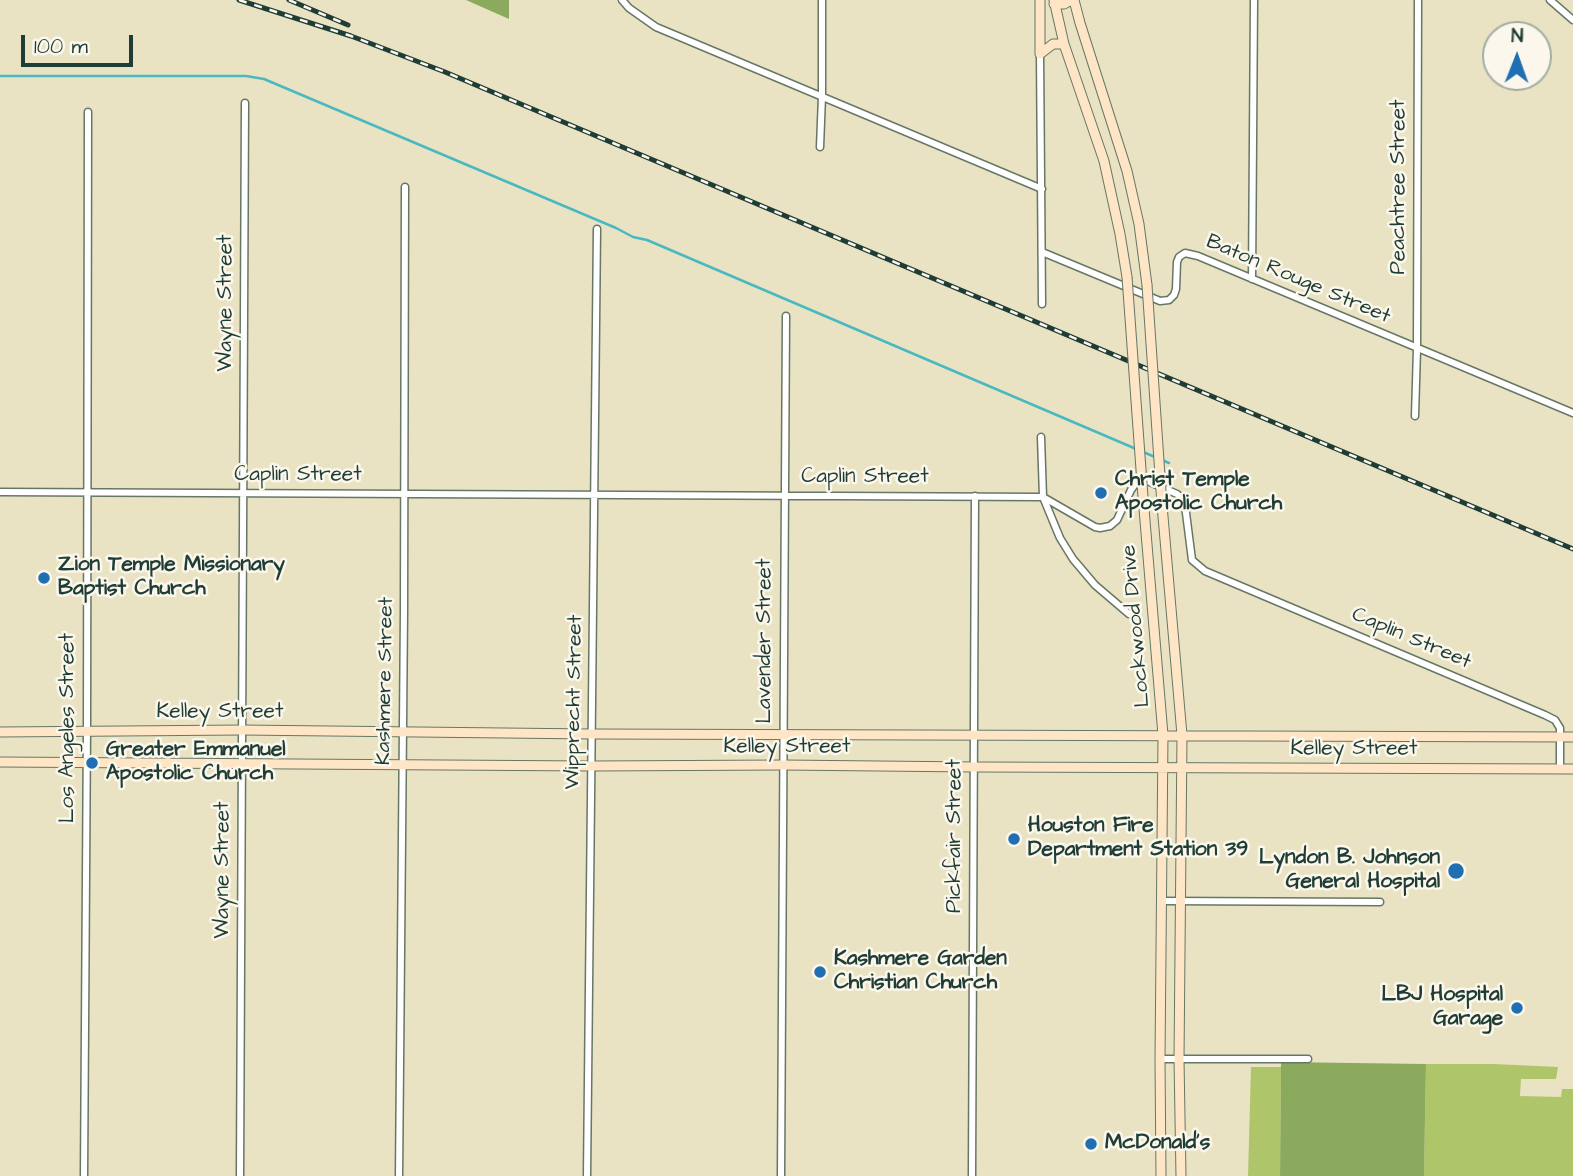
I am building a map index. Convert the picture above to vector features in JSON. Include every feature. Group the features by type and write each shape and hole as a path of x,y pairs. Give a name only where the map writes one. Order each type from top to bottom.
{"main road":[{"path":"1040,0 1040,54"},
{"path":"1054,2 1064,4 1073,0"},
{"name":"Lockwood Drive","path":"1073,0 1128,171 1139,224 1147,285 1162,505 1182,735 1179,1059 1181,1176"},
{"name":"Lockwood Drive","path":"1054,2 1064,44 1104,161 1121,234 1127,276 1163,735 1161,1176"},
{"path":"1040,54 1053,44 1064,44"},
{"name":"Kelley Street","path":"0,732 242,730 592,734 1573,737"},
{"name":"Kelley Street","path":"0,762 1573,769"}],"street":[{"path":"622,0 656,27 1042,189"},
{"path":"820,147 822,0"},
{"path":"1252,279 1254,0"},
{"name":"Peachtree Street","path":"1415,416 1418,0"},
{"path":"1550,0 1573,20"},
{"path":"1040,54 1042,304"},
{"name":"Wayne Street","path":"240,1176 245,103"},
{"name":"Los Angeles Street","path":"84,1176 89,112"},
{"name":"Kashmere Street","path":"398,1176 405,494 405,187"},
{"name":"Wipprecht Street","path":"587,1176 597,229"},
{"name":"Baton Rouge Street","path":"1042,252 1160,301 1169,300 1174,295 1179,257 1185,253 1198,256 1573,413"},
{"name":"Lavender Street","path":"781,1176 786,316"},
{"name":"Lockwood Drive","path":"1041,437 1043,497 1060,538 1073,559 1095,585 1129,614"},
{"name":"Caplin Street","path":"0,492 1043,497 1100,528 1110,526 1117,520 1135,483 1145,480 1182,498 1192,560 1205,571 1545,715 1555,720 1561,736"},
{"name":"Pickfair Street","path":"972,1176 975,496"},
{"path":"1560,768 1561,736"},
{"path":"1162,901 1380,902"},
{"path":"1160,1059 1308,1059"}],"green space":[{"path":"466,0 509,0 509,19"},
{"path":"1281,1062 1426,1064 1424,1176 1280,1176"},
{"path":"1426,1064 1558,1067 1556,1079 1521,1079 1520,1096 1561,1097 1562,1089 1573,1089 1573,1176 1424,1176"},
{"path":"1251,1067 1281,1067 1280,1176 1248,1176"}],"waterway":[{"path":"0,76 246,76 264,79 1169,463"}],"railway":[{"path":"239,0 351,36 445,72 1573,549"},
{"path":"289,0 348,25"}],"place":[{"name":"Christ Temple Apostolic Church","path":"1101,493"},
{"name":"Zion Temple Missionary Baptist Church","path":"44,578"},
{"name":"Greater Emmanuel Apostolic Church","path":"92,763"},
{"name":"Houston Fire Department Station 39","path":"1014,839"},
{"name":"Lyndon B. Johnson General Hospital","path":"1456,871"},
{"name":"Kashmere Garden Christian Church","path":"820,972"},
{"name":"LBJ Hospital Garage","path":"1517,1008"},
{"name":"McDonald's","path":"1091,1144"}]}
